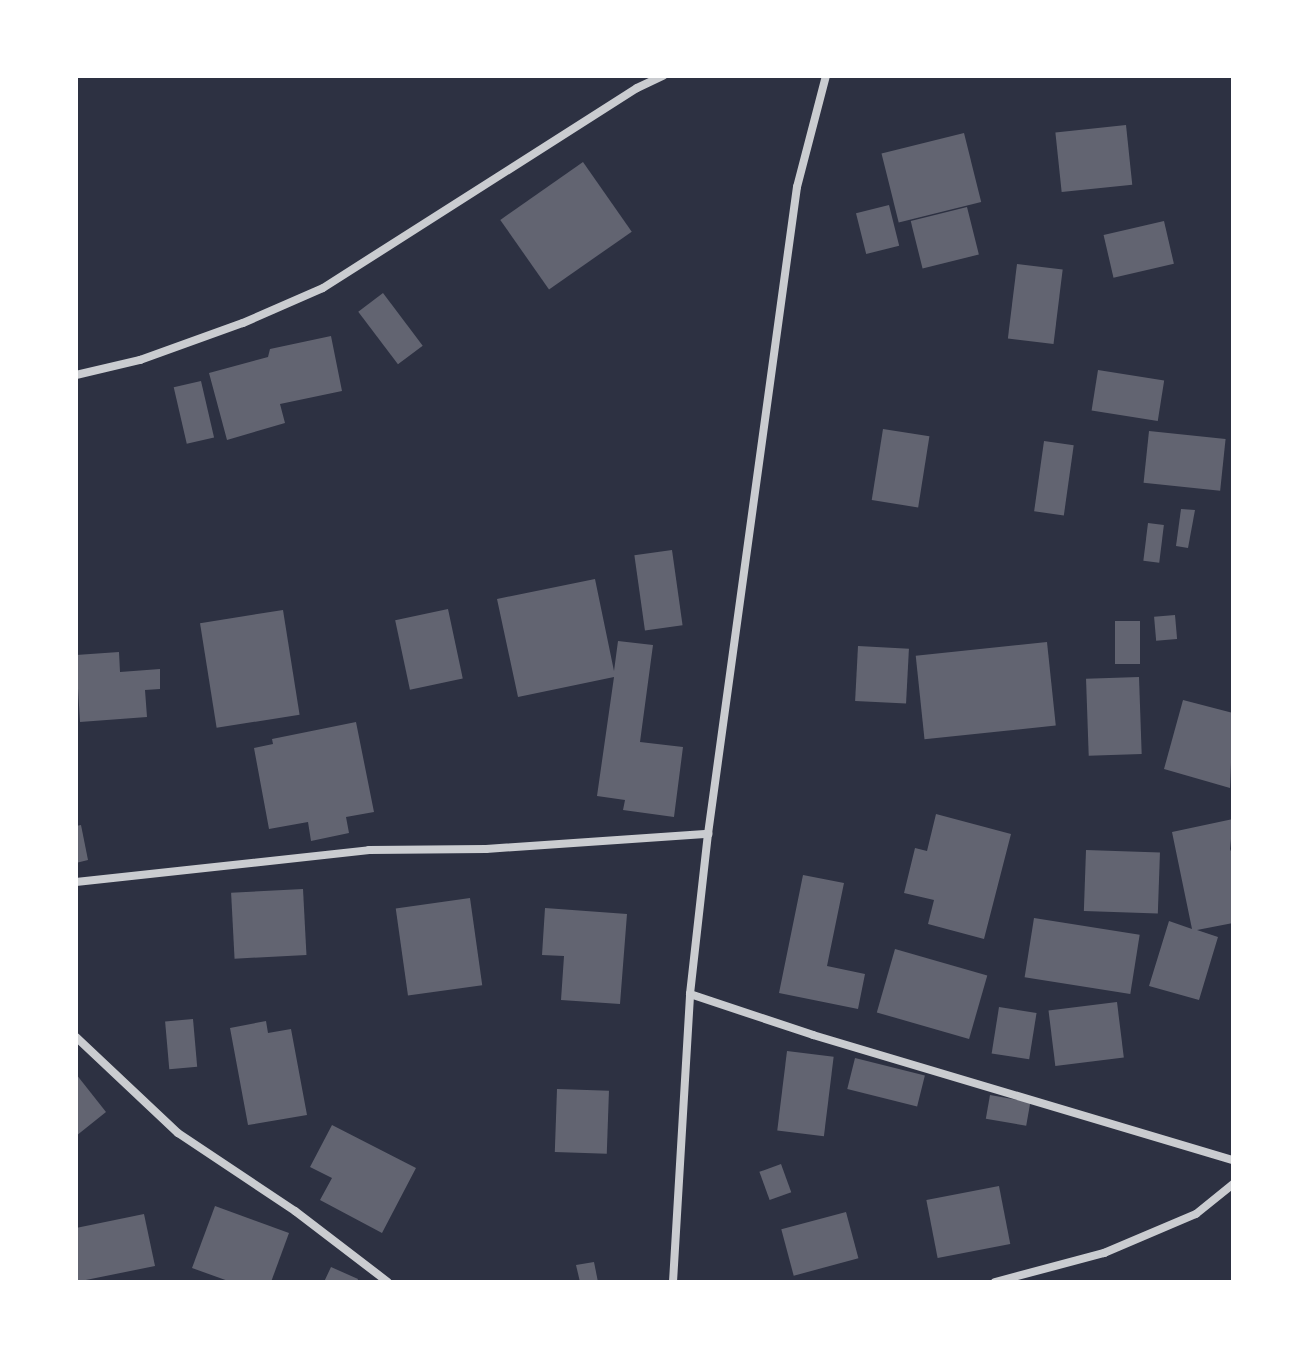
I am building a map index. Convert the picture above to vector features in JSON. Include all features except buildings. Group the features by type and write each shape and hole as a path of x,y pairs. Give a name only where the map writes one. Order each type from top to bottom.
{"street":[{"path":"76,375 140,360 243,323 323,288 637,88 663,76"},
{"path":"673,1282 690,994 708,834 797,187 826,76"},
{"path":"76,882 369,850 486,849 708,834"},
{"path":"690,994 813,1035 1233,1160"},
{"path":"76,1037 178,1133 295,1211 388,1282"},
{"path":"995,1282 1104,1253 1196,1214 1233,1184"}]}
